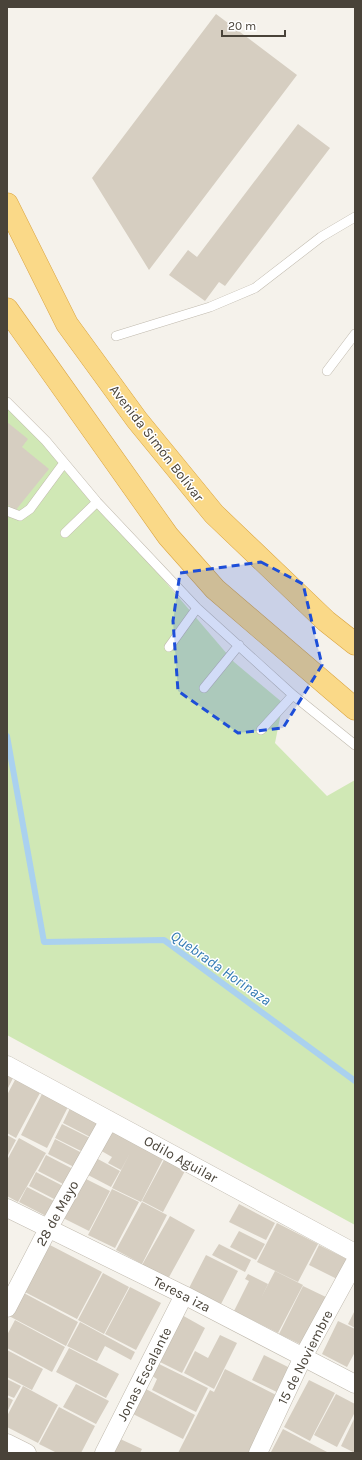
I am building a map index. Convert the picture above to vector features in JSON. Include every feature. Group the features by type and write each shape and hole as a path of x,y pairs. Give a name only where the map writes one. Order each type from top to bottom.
{"highway":[{"name":"Avenida Simón Bolívar","path":"7,204 67,324 137,420 214,514 326,621 355,644"},
{"path":"8,314 168,536 215,589 355,709"}],"street":[{"name":"Odilo Aguilar","path":"7,1065 355,1253"},
{"name":"28 de Mayo","path":"7,1308 48,1229 110,1120"},
{"name":"Teresa iza","path":"7,1208 184,1295 355,1384"},
{"name":"15 de Noviembre","path":"258,1453 303,1357 355,1262"},
{"name":"Jonas Escalante","path":"104,1453 184,1295"},
{"path":"7,1443 27,1453"}],"lane":[{"path":"116,336 210,307 256,288 321,238 355,217"},
{"path":"327,371 355,334"},
{"path":"7,402 46,441 97,502 197,608 293,695 355,745"},
{"path":"7,512 20,516 30,509 64,463"},
{"path":"65,533 97,502"},
{"path":"169,647 197,608"},
{"path":"204,688 239,645"},
{"path":"261,730 293,695"}],"highlighted area":[{"path":"261,562 303,584 322,665 283,728 238,733 178,691 173,621 180,573"}],"green space":[{"path":"7,397 234,662 283,703 275,743 327,796 355,780 355,1225 7,1035"}],"building":[{"path":"216,14 297,75 149,270 92,178"},
{"path":"298,124 330,148 225,286 219,282 205,301 169,275 188,250 197,257"},
{"path":"7,422 28,439 22,447 49,469 15,511 7,504"},
{"path":"7,1073 14,1076 7,1090"},
{"path":"16,1078 41,1091 16,1138 7,1133 7,1095"},
{"path":"43,1092 69,1105 47,1148 21,1135"},
{"path":"72,1104 104,1119 94,1139 63,1123"},
{"path":"62,1124 92,1139 85,1153 55,1138"},
{"path":"111,1125 165,1155 141,1202 112,1188 130,1153 121,1170 108,1163 112,1157 98,1149"},
{"path":"7,1135 16,1140 7,1157"},
{"path":"19,1138 46,1153 18,1202 7,1196 7,1160"},
{"path":"55,1139 84,1154 76,1168 48,1154"},
{"path":"46,1155 73,1169 65,1185 38,1171"},
{"path":"96,1158 120,1171 111,1187 88,1175"},
{"path":"165,1158 186,1169 163,1212 142,1201"},
{"path":"36,1172 63,1186 56,1200 29,1186"},
{"path":"82,1177 110,1191 89,1231 61,1217"},
{"path":"27,1187 54,1201 46,1216 19,1202"},
{"path":"112,1189 139,1202 115,1248 88,1235"},
{"path":"142,1202 167,1215 142,1264 116,1250"},
{"path":"239,1204 275,1223 266,1240 229,1222"},
{"path":"170,1216 195,1230 168,1279 142,1265"},
{"path":"277,1223 318,1244 298,1282 257,1262"},
{"path":"239,1231 265,1244 256,1260 230,1247"},
{"path":"46,1243 102,1272 77,1319 21,1290"},
{"path":"219,1244 251,1260 245,1272 212,1255"},
{"path":"319,1245 349,1260 339,1280 309,1265"},
{"path":"206,1255 238,1271 220,1306 188,1290"},
{"path":"275,1271 303,1285 278,1333 234,1311 249,1281 245,1279 248,1274 268,1284 261,1298"},
{"path":"103,1273 129,1287 104,1334 78,1320"},
{"path":"303,1286 330,1299 306,1347 279,1334"},
{"path":"130,1287 161,1303 136,1350 105,1334"},
{"path":"22,1292 78,1322 66,1346 9,1316"},
{"path":"355,1310 355,1328 348,1324"},
{"path":"180,1314 205,1328 182,1373 156,1360"},
{"path":"15,1320 65,1347 52,1372 7,1348 7,1335"},
{"path":"338,1321 355,1329 355,1352 347,1367 322,1354"},
{"path":"80,1322 135,1352 131,1360 105,1346 97,1361 67,1346"},
{"path":"220,1335 237,1343 214,1389 184,1373 195,1351 208,1358"},
{"path":"69,1348 119,1374 106,1398 56,1372"},
{"path":"7,1350 43,1369 32,1390 7,1377"},
{"path":"264,1355 294,1370 281,1394 252,1380"},
{"path":"155,1362 208,1388 196,1412 152,1390 157,1379 149,1374"},
{"path":"225,1369 280,1397 251,1453 178,1453 210,1390 214,1392"},
{"path":"7,1379 21,1386 14,1398 7,1395"},
{"path":"309,1380 335,1393 310,1441 284,1427"},
{"path":"76,1384 109,1401 96,1424 63,1407"},
{"path":"23,1386 58,1405 38,1443 7,1427 7,1416"},
{"path":"144,1388 195,1415 183,1439 131,1413"},
{"path":"336,1394 355,1404 355,1412 337,1447 314,1435"},
{"path":"7,1397 13,1400 7,1412"},
{"path":"59,1407 95,1426 81,1453 57,1453 39,1444"},
{"path":"355,1417 355,1453 341,1446"},
{"path":"283,1429 329,1453 271,1452"},
{"path":"118,1438 142,1449 140,1453 110,1453"}],"waterway":[{"name":"Quebrada Horinaza","path":"7,736 44,942 164,940 355,1081"}]}
